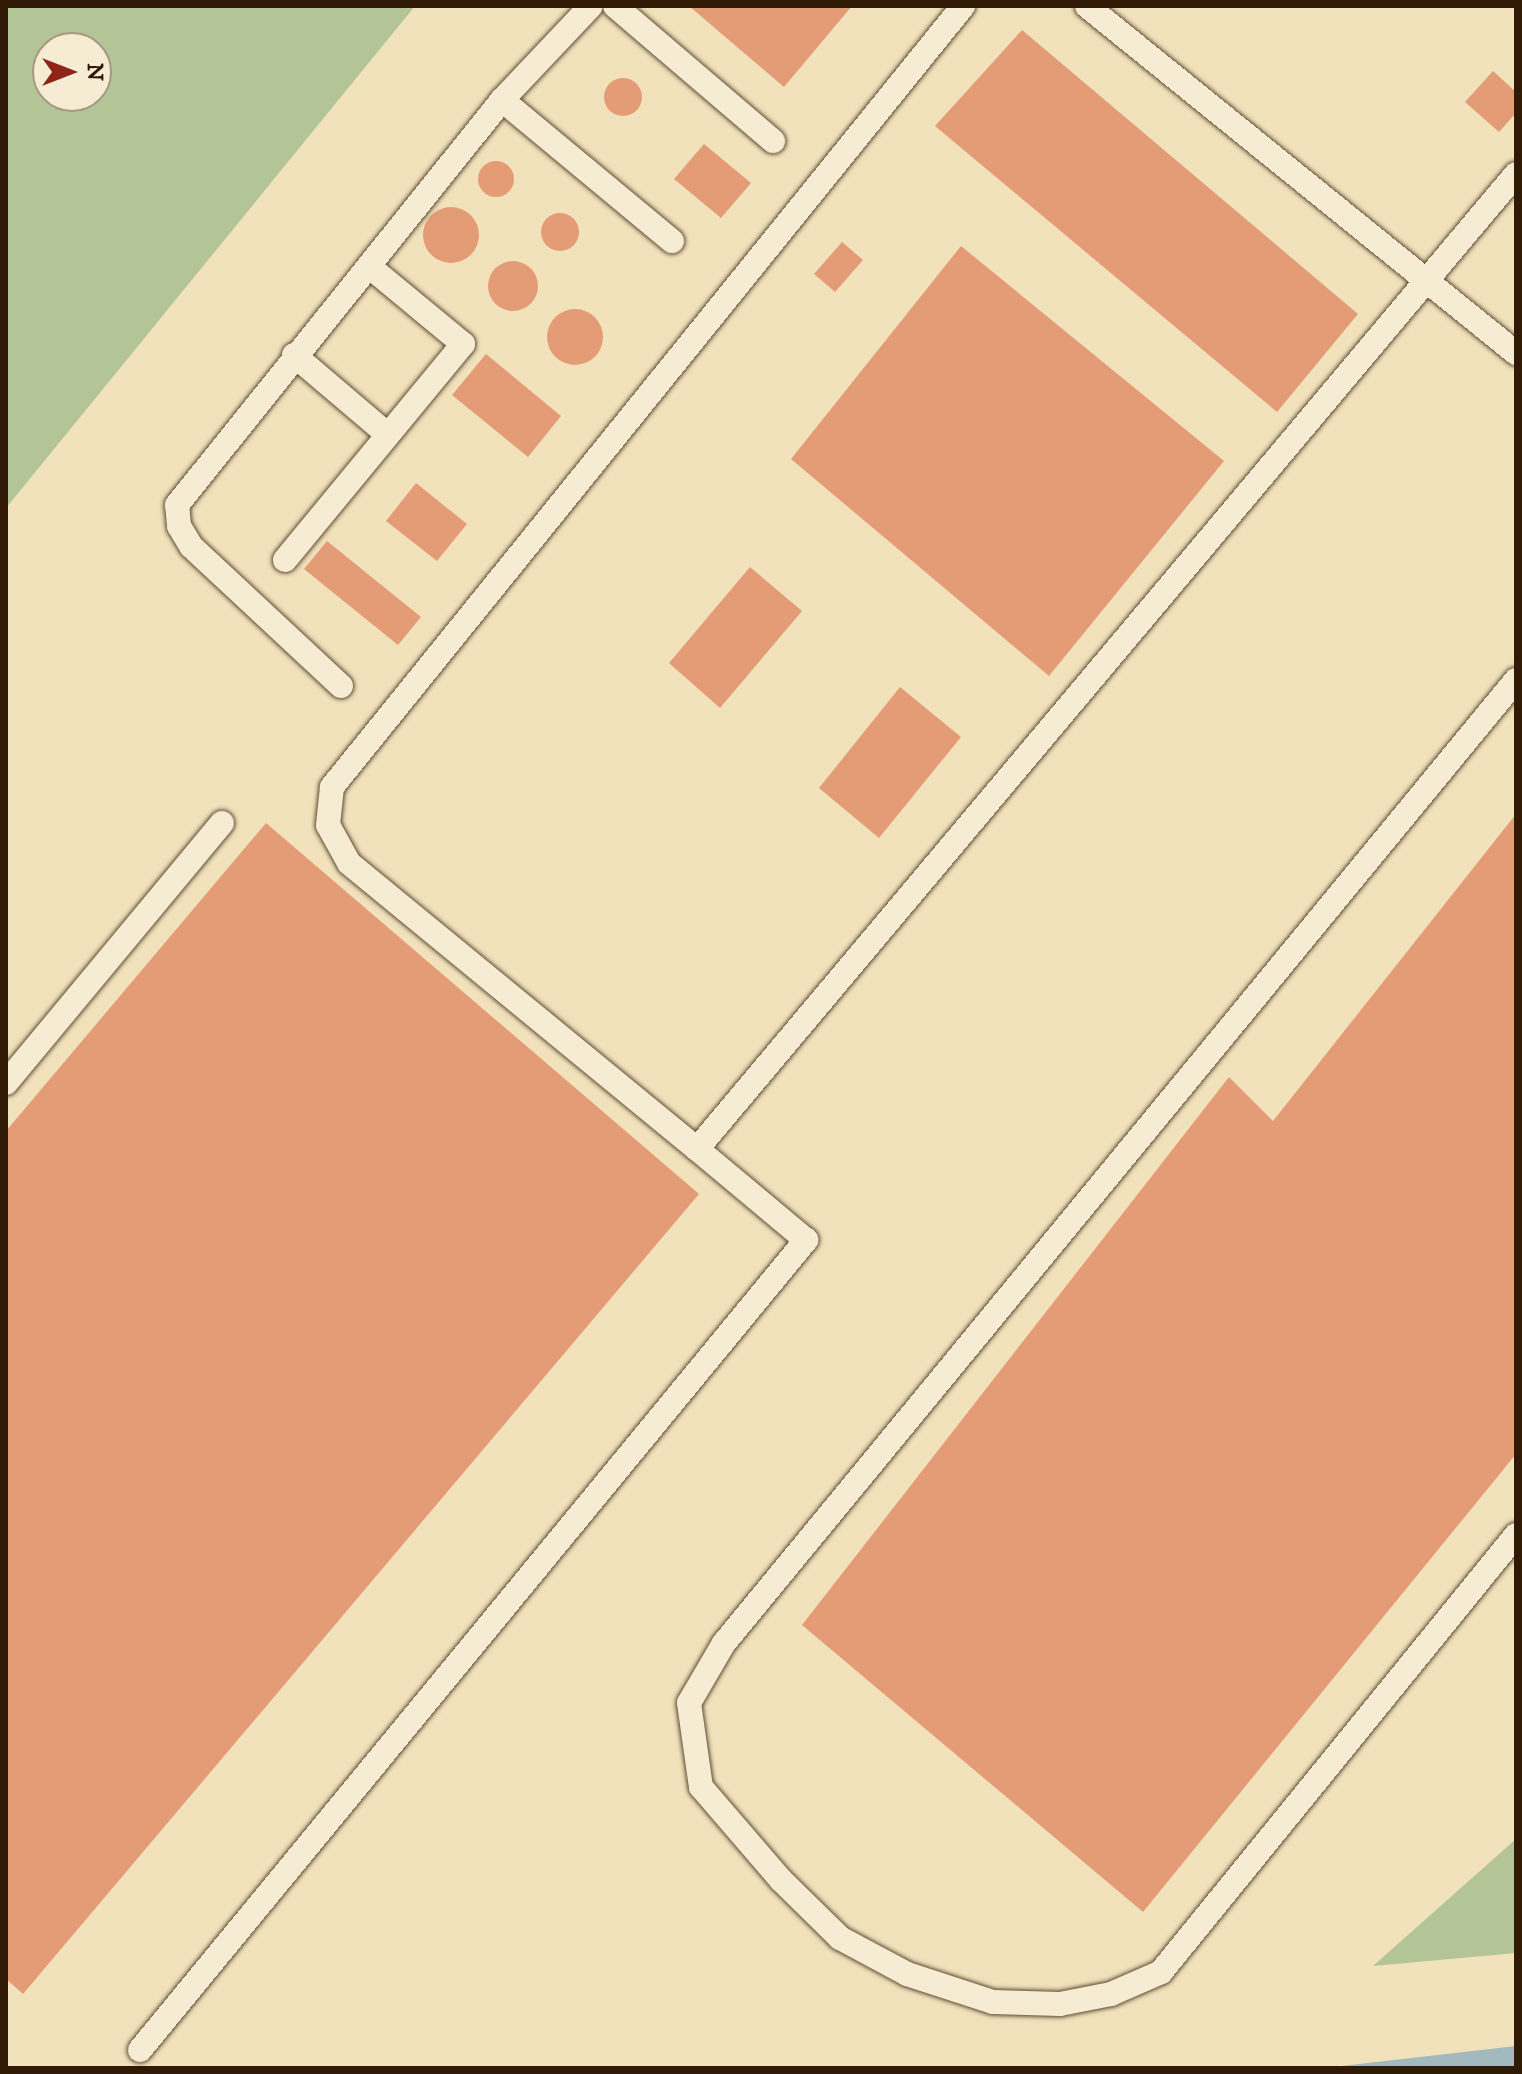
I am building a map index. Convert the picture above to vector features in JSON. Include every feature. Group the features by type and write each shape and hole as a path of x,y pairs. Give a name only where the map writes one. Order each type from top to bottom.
{"lane":[{"path":"341,686 191,546 179,526 177,505 294,355 370,267 502,100 591,6"},
{"path":"615,6 773,141"},
{"path":"140,2050 806,1240 349,863 328,825 332,787 963,6"},
{"path":"1087,6 1516,353"},
{"path":"502,100 672,241"},
{"path":"697,1149 1516,174"},
{"path":"285,560 463,344 370,267"},
{"path":"294,355 388,435"},
{"path":"1516,680 724,1643 689,1703 701,1787 781,1880 840,1938 907,1974 993,2002 1060,2004 1111,1994 1161,1972 1516,1535"},
{"path":"6,1083 222,823"}],"green space":[{"path":"6,6 415,6 6,508"},
{"path":"1516,1839 1516,1953 1373,1966"}],"water":[{"path":"1516,2046 1516,2068 1324,2068"}],"building":[{"path":"689,6 852,6 784,87"},
{"path":"1022,30 1358,314 1277,412 935,126"},
{"path":"1493,71 1516,92 1516,113 1499,132 1465,102"},
{"path":"623,78 636,84 642,97 636,110 623,116 610,110 604,97 610,84"},
{"path":"704,144 751,183 721,218 674,179"},
{"path":"496,161 509,166 514,179 509,192 496,197 483,192 478,179 483,166"},
{"path":"451,207 471,215 479,235 471,255 451,263 431,255 423,235 431,215"},
{"path":"560,213 573,219 579,232 573,245 560,251 547,245 541,232 547,219"},
{"path":"842,242 863,260 835,292 814,274"},
{"path":"961,246 1224,461 1049,676 791,459"},
{"path":"513,261 531,268 538,286 531,304 513,311 495,304 488,286 495,268"},
{"path":"575,309 595,317 603,337 595,357 575,365 555,357 547,337 555,317"},
{"path":"486,354 561,416 528,457 452,395"},
{"path":"416,483 467,524 437,561 386,521"},
{"path":"327,541 421,617 398,645 304,569"},
{"path":"750,567 802,611 720,708 669,663"},
{"path":"900,687 961,737 879,838 819,788"},
{"path":"1516,814 1516,1454 1143,1912 802,1625 1229,1077 1273,1121"},
{"path":"266,823 699,1194 23,1994 6,1979 6,1131"}]}
